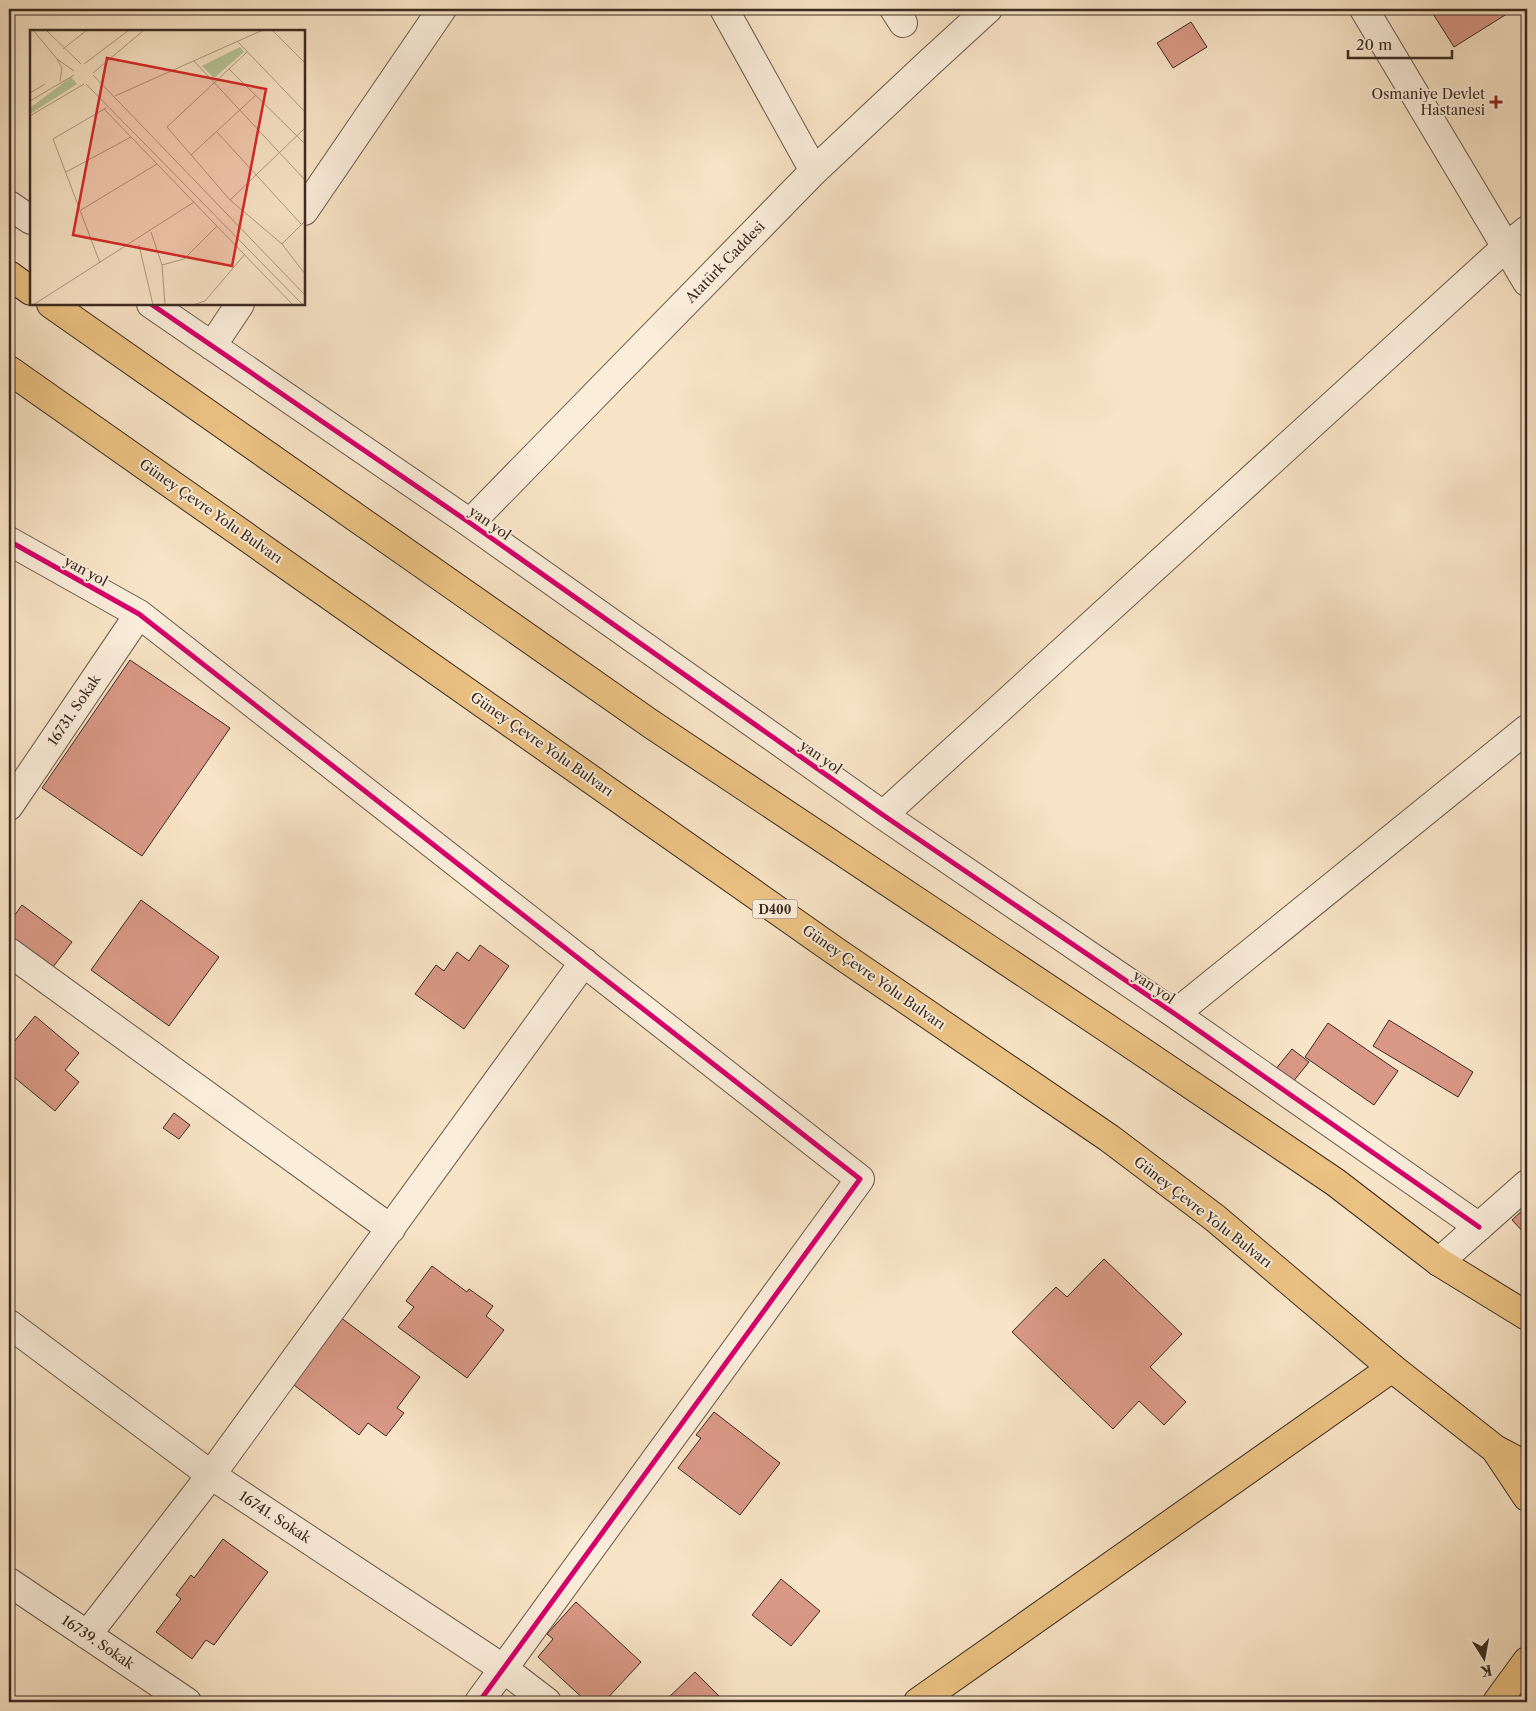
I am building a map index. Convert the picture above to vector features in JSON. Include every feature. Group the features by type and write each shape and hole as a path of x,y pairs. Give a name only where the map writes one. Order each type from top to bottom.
{"main road":[{"path":"9,275 30,289"},
{"path":"52,305 651,724 1335,1182 1440,1262 1527,1316"},
{"name":"Güney Çevre Yolu Bulvarı","path":"9,370 830,947 1109,1138 1215,1218 1392,1368 1495,1449 1527,1466"},
{"path":"918,1702 1392,1368"},
{"path":"1495,1449 1527,1497"},
{"path":"1497,1702 1527,1661"}],"street":[{"path":"305,210 442,9"},
{"path":"724,9 814,171"},
{"name":"Atatürk Caddesi","path":"470,523 814,171 988,9"},
{"path":"1364,9 1527,282"},
{"path":"9,205 30,219"},
{"path":"883,814 1527,230"},
{"name":"yan yol","path":"152,305 470,523 883,814 1175,1014 1478,1227"},
{"path":"212,346 239,305"},
{"name":"yan yol","path":"9,541 139,614 860,1179 504,1669"},
{"name":"16731. Sokak","path":"9,806 139,614"},
{"path":"1175,1014 1527,729"},
{"path":"9,952 391,1229"},
{"path":"87,1635 211,1475 584,962"},
{"path":"1440,1262 1527,1184"},
{"name":"16741. Sokak","path":"9,1324 211,1475 504,1669 547,1702"},
{"name":"16739. Sokak","path":"9,1582 187,1702"},
{"path":"479,1702 504,1669"}],"building":[{"path":"1430,9 1508,9 1510,12 1454,47"},
{"path":"1191,22 1207,47 1173,68 1157,43"},
{"path":"130,660 230,728 142,856 42,788"},
{"path":"141,900 219,957 169,1026 91,970"},
{"path":"22,905 72,942 50,971 9,940 9,923"},
{"path":"480,945 509,966 464,1029 415,994 436,965 444,971 457,952 469,961"},
{"path":"35,1016 79,1053 65,1070 79,1082 55,1111 9,1073 9,1048"},
{"path":"1389,1020 1473,1072 1458,1097 1373,1046"},
{"path":"1328,1023 1398,1071 1374,1105 1305,1057"},
{"path":"1292,1049 1309,1062 1288,1088 1271,1075"},
{"path":"174,1113 190,1125 179,1139 163,1128"},
{"path":"1527,1206 1527,1236 1512,1220"},
{"path":"1104,1259 1182,1334 1150,1367 1186,1402 1164,1425 1139,1401 1113,1429 1012,1332 1056,1287 1067,1297"},
{"path":"432,1266 467,1292 469,1289 493,1306 486,1316 504,1330 467,1378 398,1327 414,1307 406,1301"},
{"path":"340,1317 420,1377 397,1408 404,1413 386,1436 368,1423 359,1435 290,1382"},
{"path":"714,1412 780,1463 740,1515 678,1468 701,1438 696,1435"},
{"path":"223,1539 268,1572 214,1645 206,1640 192,1659 156,1632 181,1599 176,1595 191,1575 194,1578"},
{"path":"781,1579 820,1611 791,1646 752,1615"},
{"path":"576,1602 641,1662 604,1702 587,1702 538,1657 553,1639 547,1634"},
{"path":"695,1672 725,1702 664,1702"}],"cycle path":[{"path":"152,305 470,523 883,815 1175,1014 1479,1227"},
{"path":"9,541 139,614 860,1179 479,1702"}],"place":[{"name":"Osmaniye Devlet Hastanesi","path":"1496,102"}]}
